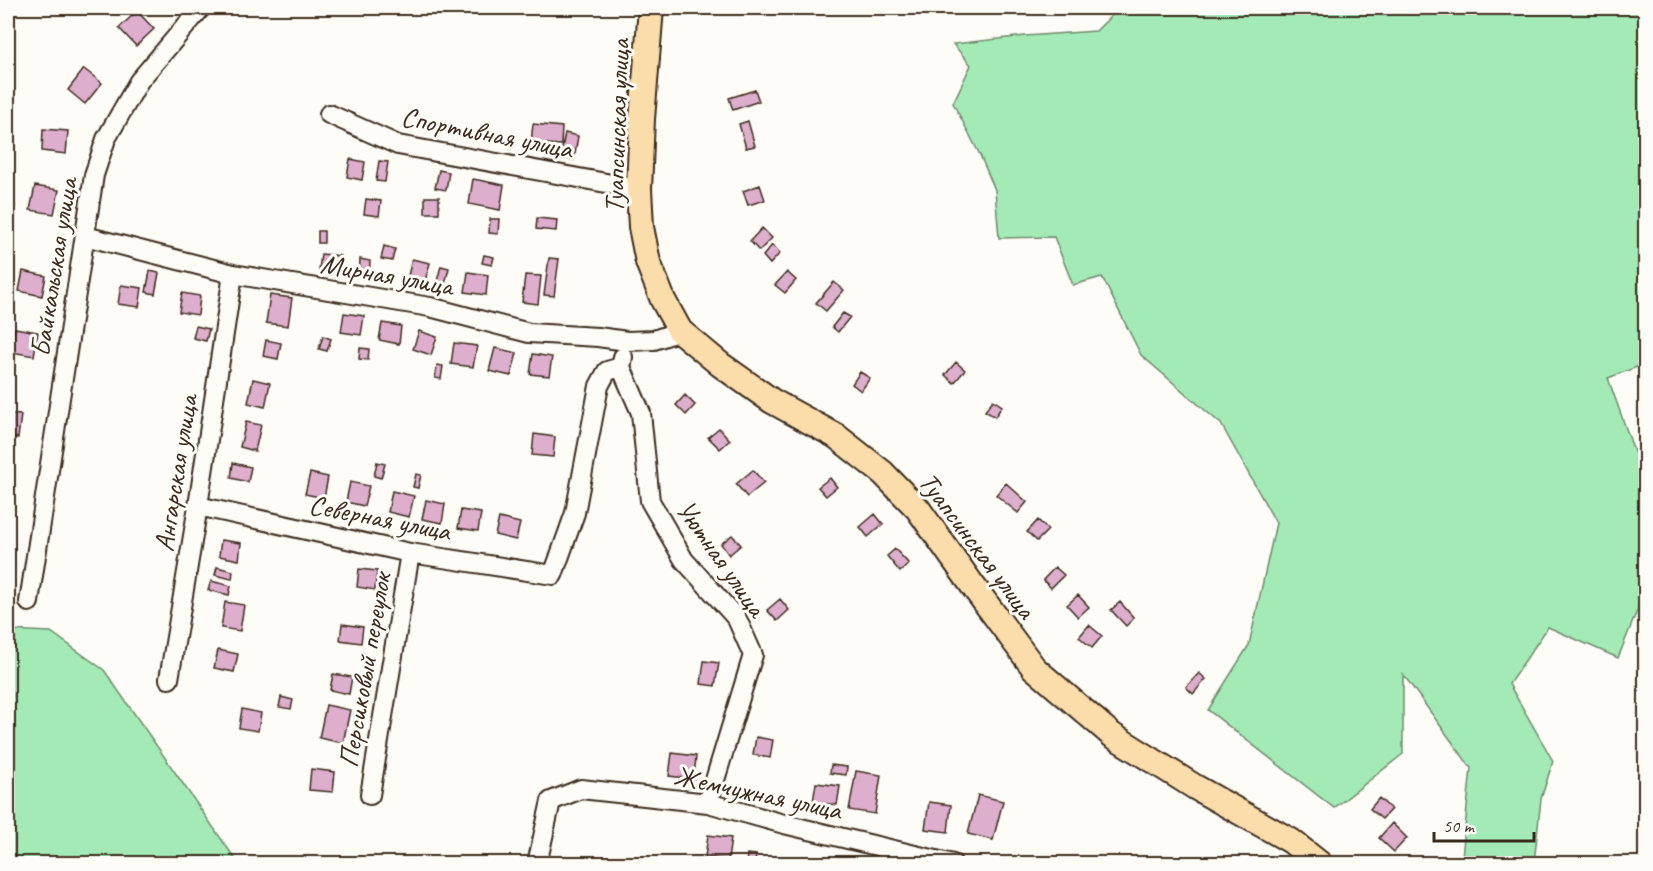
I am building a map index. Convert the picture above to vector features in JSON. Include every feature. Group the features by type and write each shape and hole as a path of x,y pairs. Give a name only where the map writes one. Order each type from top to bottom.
{"main road":[{"name":"Туапсинская улица","path":"651,8 642,119 639,189 641,227 648,262 663,300 680,331 721,365 772,401 836,436 883,473 918,509 1034,668 1112,735 1195,787 1291,841 1320,864"}],"street":[{"name":"Байкальская улица","path":"29,602 94,175 106,140 139,81 201,8"},
{"name":"Спортивная улица","path":"329,114 398,145 639,189"},
{"name":"Мирная улица","path":"85,236 233,274 430,307 529,333 627,341 654,340 680,331"},
{"name":"Ангарская улица","path":"169,679 233,274"},
{"path":"621,367 627,341"},
{"name":"Северная улица","path":"198,506 411,553 553,575 575,513 599,386 607,371 621,367"},
{"name":"Уютная улица","path":"621,367 641,413 650,501 684,560 737,619 753,655 708,803"},
{"name":"Персиковый переулок","path":"370,795 411,553"},
{"name":"Жемчужная улица","path":"537,864 551,801 581,789 708,803 784,824 953,864"}],"green space":[{"path":"1119,8 1645,8 1645,364 1608,378 1646,485 1645,591 1618,658 1548,627 1509,684 1553,761 1541,799 1534,863 1472,863 1462,857 1471,768 1403,674 1403,754 1334,808 1208,710 1249,645 1276,523 1221,424 1141,355 1102,277 1073,285 1054,237 999,238 995,190 953,103 971,65 953,44 1096,31"},
{"path":"8,630 51,632 104,670 238,863 8,863"}],"building":[{"path":"137,11 154,29 136,46 119,28"},
{"path":"84,69 102,83 85,104 68,90"},
{"path":"755,90 759,101 733,110 729,98"},
{"path":"748,121 755,146 746,148 739,124"},
{"path":"533,124 562,127 561,145 531,143"},
{"path":"43,129 68,131 66,154 42,151"},
{"path":"565,133 578,136 574,160 560,158"},
{"path":"350,159 365,162 362,180 347,177"},
{"path":"379,161 388,162 385,182 376,181"},
{"path":"439,170 449,172 446,190 435,188"},
{"path":"473,179 504,185 500,210 469,204"},
{"path":"760,185 765,200 748,205 743,191"},
{"path":"35,186 59,190 54,214 30,210"},
{"path":"425,197 439,197 439,213 425,213"},
{"path":"366,199 381,201 379,216 364,214"},
{"path":"8,203 15,205 11,221 8,220"},
{"path":"537,218 557,220 556,231 536,229"},
{"path":"490,219 499,219 498,234 489,233"},
{"path":"762,228 772,238 759,251 750,241"},
{"path":"318,231 324,231 324,243 318,243"},
{"path":"772,245 780,253 770,264 763,256"},
{"path":"384,246 395,249 392,261 381,259"},
{"path":"321,254 341,256 338,273 319,271"},
{"path":"484,255 494,257 492,265 482,263"},
{"path":"549,258 559,259 554,296 544,295"},
{"path":"360,259 370,261 369,277 359,276"},
{"path":"412,259 430,263 424,285 407,280"},
{"path":"441,266 449,268 443,292 435,289"},
{"path":"23,271 46,276 42,296 19,291"},
{"path":"150,271 159,273 155,294 146,292"},
{"path":"468,272 488,275 486,295 465,292"},
{"path":"787,272 796,280 785,293 775,285"},
{"path":"525,275 541,276 538,304 522,302"},
{"path":"834,282 844,290 826,311 816,303"},
{"path":"121,285 142,288 139,307 118,304"},
{"path":"182,293 200,296 198,315 179,312"},
{"path":"270,295 292,298 288,326 266,323"},
{"path":"344,313 364,316 361,335 341,332"},
{"path":"843,313 850,317 838,332 832,327"},
{"path":"382,323 401,326 399,344 379,340"},
{"path":"196,326 209,329 206,341 193,338"},
{"path":"15,328 38,332 34,356 11,352"},
{"path":"419,331 437,337 431,355 413,349"},
{"path":"323,336 331,339 327,351 319,349"},
{"path":"266,340 281,343 278,359 263,356"},
{"path":"454,343 477,346 473,367 451,364"},
{"path":"360,348 369,349 368,360 359,359"},
{"path":"495,348 517,353 511,376 489,371"},
{"path":"533,354 552,357 549,376 530,374"},
{"path":"956,362 965,370 954,383 945,375"},
{"path":"437,365 443,366 441,379 435,378"},
{"path":"860,372 870,378 861,391 852,384"},
{"path":"253,379 270,383 265,407 248,403"},
{"path":"685,395 695,405 686,415 676,405"},
{"path":"993,400 1002,406 995,417 985,411"},
{"path":"8,414 21,415 18,438 8,437"},
{"path":"246,422 261,425 255,451 240,447"},
{"path":"719,428 730,440 720,449 708,437"},
{"path":"534,434 555,437 553,457 532,455"},
{"path":"377,462 385,464 381,478 374,476"},
{"path":"233,463 251,467 248,482 231,478"},
{"path":"753,470 764,483 747,497 736,484"},
{"path":"310,473 328,477 324,498 305,494"},
{"path":"416,474 421,475 418,488 413,487"},
{"path":"830,478 837,487 826,496 818,487"},
{"path":"350,482 369,486 364,506 346,502"},
{"path":"1006,483 1027,502 1018,513 996,495"},
{"path":"392,491 414,496 409,517 388,512"},
{"path":"426,500 445,504 442,523 422,519"},
{"path":"461,510 481,513 478,531 458,528"},
{"path":"875,514 883,524 868,537 860,527"},
{"path":"499,518 520,523 516,540 495,535"},
{"path":"1038,520 1048,530 1037,541 1027,532"},
{"path":"732,535 741,545 729,555 721,544"},
{"path":"221,540 241,543 239,560 219,556"},
{"path":"895,549 909,564 900,572 887,556"},
{"path":"217,567 233,571 232,579 215,575"},
{"path":"1055,567 1064,575 1051,588 1043,580"},
{"path":"359,569 377,571 375,590 357,587"},
{"path":"211,581 231,586 229,595 208,590"},
{"path":"1078,595 1089,607 1078,617 1067,605"},
{"path":"780,599 789,610 777,621 767,610"},
{"path":"225,602 244,605 240,631 221,628"},
{"path":"1120,602 1134,618 1126,626 1111,610"},
{"path":"342,624 363,627 361,643 340,640"},
{"path":"1089,625 1102,636 1092,648 1079,637"},
{"path":"218,650 238,654 234,672 214,668"},
{"path":"704,661 719,663 715,686 701,684"},
{"path":"1199,673 1206,679 1193,694 1186,687"},
{"path":"333,674 352,677 349,694 330,690"},
{"path":"281,697 293,700 291,709 279,707"},
{"path":"326,705 350,710 343,743 319,738"},
{"path":"242,709 261,713 258,731 239,728"},
{"path":"756,737 773,740 770,758 753,755"},
{"path":"672,753 696,756 694,779 669,776"},
{"path":"831,765 847,767 846,775 830,773"},
{"path":"311,769 335,772 333,792 309,790"},
{"path":"856,771 881,775 875,814 849,810"},
{"path":"816,783 840,786 837,805 813,802"},
{"path":"978,795 1003,801 993,840 968,834"},
{"path":"1379,798 1391,809 1382,819 1370,809"},
{"path":"929,802 951,805 948,832 925,829"},
{"path":"1392,823 1407,838 1394,852 1379,838"},
{"path":"708,835 731,838 728,860 705,857"},
{"path":"747,854 756,855 755,864 746,864"}]}
